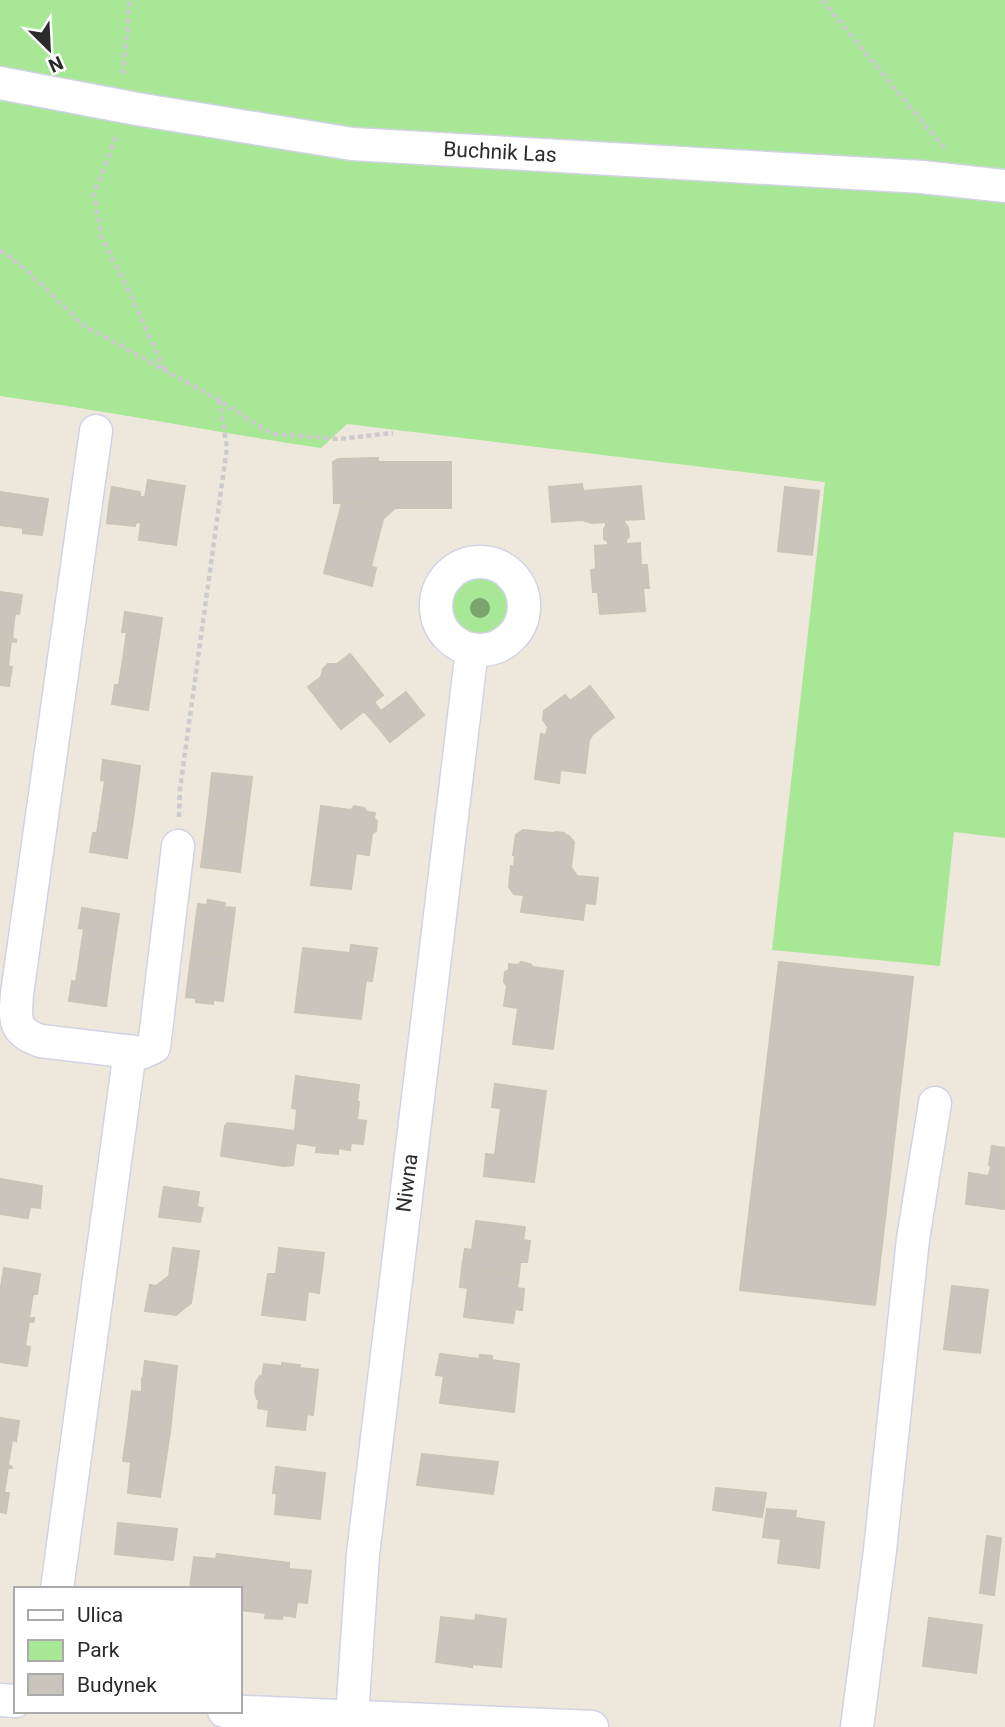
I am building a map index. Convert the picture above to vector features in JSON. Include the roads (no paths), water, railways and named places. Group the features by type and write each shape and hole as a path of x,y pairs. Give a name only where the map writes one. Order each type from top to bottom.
{"street":[{"name":"Buchnik Las","path":"0,83 129,108 352,144 922,177 1005,186"},
{"path":"96,431 15,1017 9,1030 41,1041 141,1053 154,1047 178,846"},
{"name":"Niwna","path":"352,1717 363,1554 472,650"},
{"path":"57,1587 131,1051"},
{"path":"857,1727 880,1550 913,1239 935,1103"},
{"path":"242,1712 592,1727"}]}
